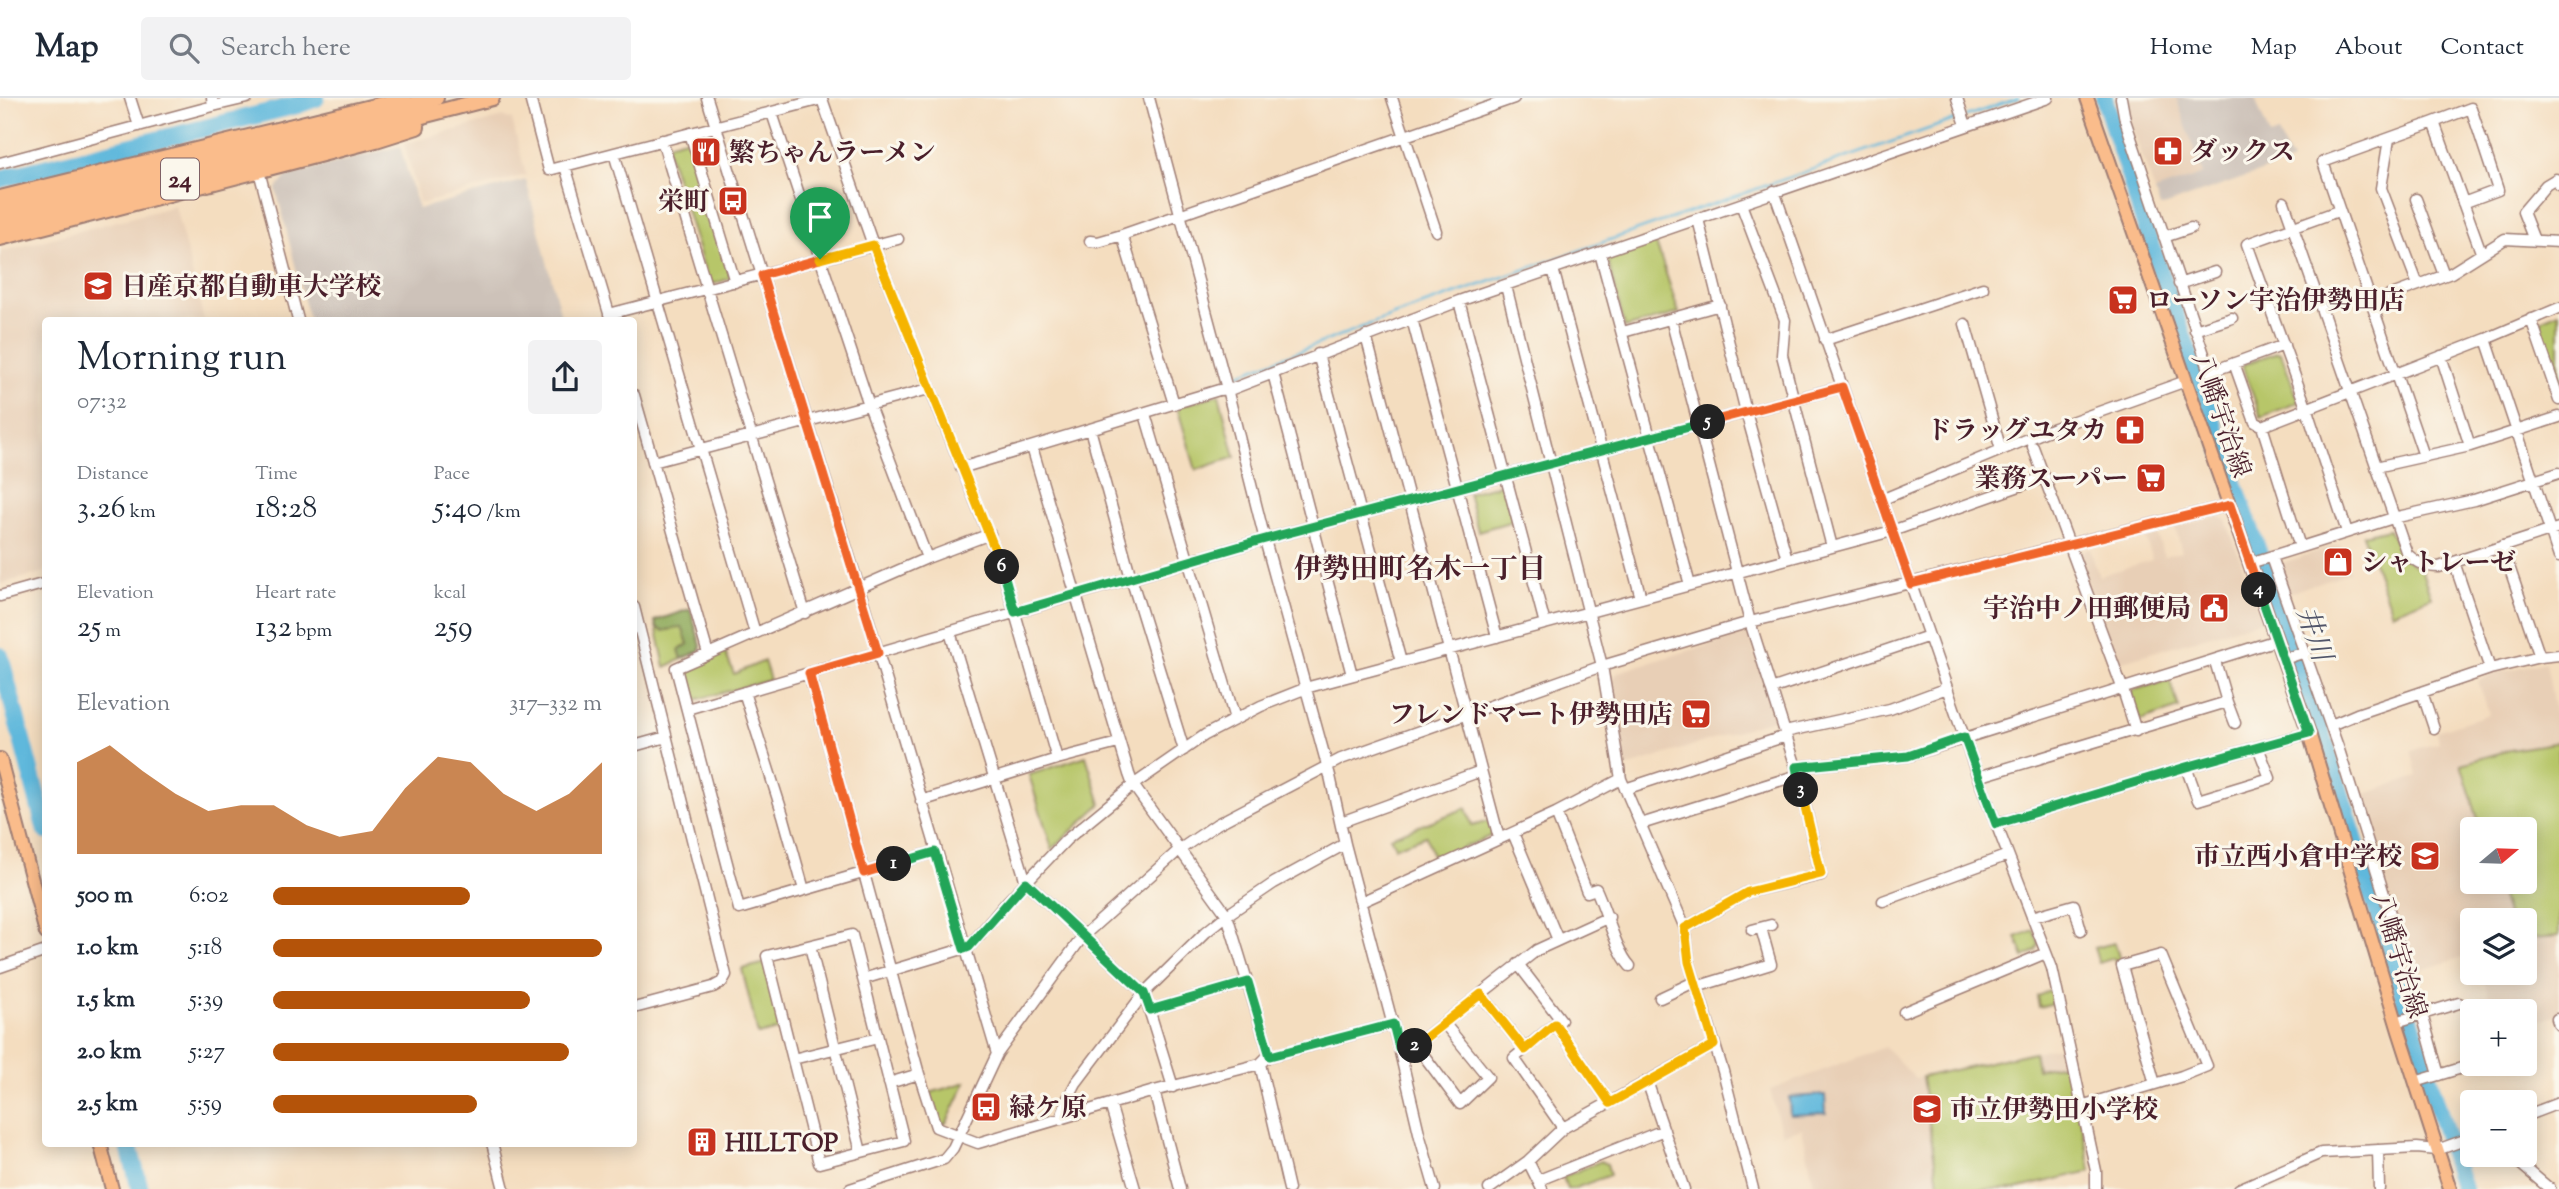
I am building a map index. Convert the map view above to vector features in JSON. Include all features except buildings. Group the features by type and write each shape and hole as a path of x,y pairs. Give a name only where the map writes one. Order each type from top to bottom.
{"highway":[{"path":"0,198 408,98"},
{"name":"24","path":"0,225 358,127 436,98"},
{"name":"24","path":"0,212 492,98"},
{"path":"0,238 376,140 453,115 473,103"}],"main road":[{"name":"八幡宇治線","path":"2087,98 2277,640 2286,658 2419,1081 2450,1189"},
{"path":"0,759 42,918"},
{"path":"101,1147 112,1189"}],"street":[{"path":"130,98 139,126"},
{"path":"0,163 139,126 212,102 247,98"},
{"path":"530,98 549,170 824,99 873,245 929,389 990,534 1057,759"},
{"path":"707,98 859,588 996,1054"},
{"path":"1149,98 1265,540 1328,765 1345,844 1435,1189"},
{"path":"1392,98 1436,230"},
{"path":"1090,241 1098,242 1122,235 1514,98"},
{"path":"961,468 1227,389 1459,301 1741,204 1965,122 2048,98"},
{"path":"2121,98 2125,120 2210,372 2284,345"},
{"path":"1959,103 1965,122"},
{"path":"2424,456 2323,162 2471,108 2498,190 2463,203"},
{"path":"772,113 869,405 927,558"},
{"path":"2434,122 2481,252"},
{"path":"690,133 735,282"},
{"path":"2389,139 2381,188 2418,285"},
{"path":"662,140 805,612"},
{"path":"614,153 755,633"},
{"path":"565,166 610,317 658,301 898,239"},
{"path":"259,171 297,317"},
{"path":"2534,240 2523,212 2546,185 2556,178 2559,185"},
{"path":"1774,191 1978,777 2056,980 2096,1171 2096,1189"},
{"path":"2416,199 2444,275"},
{"path":"2284,202 2407,554 2429,567 2439,567 2555,529"},
{"path":"1741,204 1785,320 1783,355 1832,547"},
{"path":"2339,211 2247,244 2306,407 2347,532"},
{"path":"1698,219 1746,412 1787,559"},
{"path":"2164,237 2191,228"},
{"path":"1122,235 1174,404"},
{"path":"2370,303 2444,275 2505,239 2559,242"},
{"path":"1600,253 1690,585"},
{"path":"1553,269 1642,598"},
{"path":"2179,284 2215,272"},
{"path":"1506,286 1602,666 1623,784 1685,928 1689,962 1753,1189"},
{"path":"1825,340 1983,288"},
{"path":"1459,301 1545,624"},
{"path":"1623,332 1720,305"},
{"path":"2262,426 2559,308"},
{"path":"2195,330 2232,318"},
{"path":"1412,319 1497,637"},
{"path":"1671,319 1750,622 1797,771 1821,874 1748,892 1685,928"},
{"path":"2531,319 2559,400"},
{"path":"1965,324 2001,450"},
{"path":"1366,336 1499,838"},
{"path":"2486,339 2533,482 2555,529 2559,557"},
{"path":"1318,354 1401,662"},
{"path":"2441,356 2470,446"},
{"path":"2234,363 2255,422 2262,426 2300,547"},
{"path":"1273,373 1352,675"},
{"path":"1881,500 2054,428 2186,381"},
{"path":"687,709 1265,540 1842,387"},
{"path":"653,462 929,389"},
{"path":"637,406 708,654"},
{"path":"1144,414 1235,719"},
{"path":"2376,467 2470,446 2559,417"},
{"path":"1090,429 1131,578 1184,750"},
{"path":"1032,447 1118,743 1133,785 1227,915 1270,1056"},
{"path":"2033,447 2123,687 2136,730"},
{"path":"2250,564 2393,518 2474,500 2559,473"},
{"path":"863,979 969,947 1066,840 1133,785 1205,735 1305,688 1892,531 2045,477"},
{"path":"850,1189 942,1161 958,1137 996,1054 1083,936 1179,850 1217,824 1328,765 1602,666 1750,622 2230,505"},
{"path":"935,852 739,909 676,668 927,558 990,534"},
{"path":"2502,546 2540,657"},
{"path":"2269,557 2331,726 2403,955"},
{"path":"2454,562 2490,670"},
{"path":"0,596 42,584"},
{"path":"637,619 726,975 722,982 713,987 637,1007"},
{"path":"950,632 1026,882 1144,993 1173,1087"},
{"path":"1771,689 1929,636"},
{"path":"1641,824 1797,771 1908,756 2277,640"},
{"path":"2286,658 2303,652"},
{"path":"2331,726 2357,714 2490,670 2559,654"},
{"path":"2215,661 2235,723"},
{"path":"809,673 935,1126 978,1143 1154,1091 1259,1064 1270,1056 1393,1024"},
{"path":"1361,902 1623,784 1785,734 1890,709 1947,688"},
{"path":"744,692 804,890"},
{"path":"2422,692 2434,728"},
{"path":"1978,777 2227,702"},
{"path":"1996,824 2309,733"},
{"path":"637,745 666,737"},
{"path":"921,801 1118,743"},
{"path":"2186,767 2198,800 2270,778 2259,747"},
{"path":"1341,822 1481,771"},
{"path":"1556,813 1587,892 1596,889 1609,917 1622,957 1630,966"},
{"path":"1513,833 1558,940"},
{"path":"1061,1119 1076,1083 1144,993 1206,932 1274,883 1345,844"},
{"path":"1883,901 2008,855"},
{"path":"2032,917 2074,905 2081,930"},
{"path":"1399,1048 1412,1048 1537,950 1609,917"},
{"path":"1660,998 1695,984 1771,964 1761,928"},
{"path":"852,935 863,979 904,1141 819,1163 767,956 852,935"},
{"path":"810,946 861,1152"},
{"path":"0,967 42,952"},
{"path":"1904,1012 2046,953"},
{"path":"2081,1106 2182,1076 2207,1066 2161,955 2122,966 2155,1084"},
{"path":"1518,964 1560,1020 1514,1058 1563,1128"},
{"path":"1150,1010 1248,982"},
{"path":"1481,994 1525,1050"},
{"path":"2400,1021 2459,1003"},
{"path":"2420,1014 2438,1075"},
{"path":"1416,1045 1460,1104 1488,1077 1444,1023"},
{"path":"1555,1024 1610,1103"},
{"path":"793,1059 878,1038"},
{"path":"1489,1189 1528,1161 1563,1128 1714,1045"},
{"path":"1259,1064 1289,1189"},
{"path":"2419,1081 2460,1068"},
{"path":"889,1083 919,1074"},
{"path":"1647,1082 1684,1189"},
{"path":"1154,1091 1181,1189"},
{"path":"2537,1111 2559,1103"},
{"path":"1110,1104 1135,1189"},
{"path":"1528,1161 1541,1185 1664,1130"},
{"path":"2239,1189 2321,1153 2417,1148 2438,1150 2460,1141"},
{"path":"493,1147 503,1189"},
{"path":"2378,1150 2379,1189"},
{"path":"2524,1167 2550,1189"}],"shaded area":[{"name":"ダックス","path":"2125,98 2176,98 2203,174 2155,191 2132,128"},
{"path":"2176,98 2255,98 2270,137 2278,134 2292,161 2160,207 2155,191 2203,174"},
{"path":"503,117 512,120 526,175 420,204 404,144"},
{"path":"400,146 418,209 526,180 561,317 308,317 276,189 287,176"},
{"name":"日産京都自動車大学校","path":"175,206 203,317 42,317 42,573 0,584 0,252"},
{"path":"2219,516 2226,520 2262,620 2116,663 2079,558 2083,551 2090,549 2099,576 2152,560 2145,536 2156,532 2164,556 2182,552 2175,527"},
{"path":"2340,544 2350,572 2288,593 2279,564"},
{"path":"1745,634 1750,638 1776,718 1625,768 1613,679 1618,672"},
{"name":"市立西小倉中学校","path":"2546,662 2559,738 2559,1015 2537,1021 2537,999 2490,999 2485,985 2537,985 2537,908 2460,908 2460,958 2412,973 2360,796 2417,776 2411,750 2439,743 2437,731 2489,714 2478,681 2494,673"},
{"name":"市立伊勢田小学校","path":"2066,1045 2091,1171 2015,1189 1815,1189 1802,1128 1782,1134 1770,1090 1885,1047 1915,1078"}],"green space":[{"path":"689,138 731,278 713,284 708,281 667,148 670,143"},
{"path":"1654,237 1679,313 1625,328 1606,253"},
{"path":"2559,312 2559,391 2546,355 2540,326 2542,319"},
{"path":"2277,352 2281,353 2299,402 2261,417 2242,365"},
{"path":"1219,394 1235,457 1196,470 1177,407"},
{"path":"1503,484 1513,521 1478,531 1468,493"},
{"path":"2389,529 2405,558 2421,569 2431,597 2392,613 2363,535"},
{"path":"690,609 701,646 699,651 665,667 655,621"},
{"path":"690,609 701,646 699,651 682,659 679,650 688,644 682,627 663,631 657,628 655,621"},
{"path":"725,652 734,674 764,661 770,680 691,701 682,675 685,669"},
{"path":"2170,680 2179,708 2140,721 2130,691"},
{"path":"2559,742 2559,936 2537,938 2537,908 2505,908 2501,894 2538,894 2538,817 2477,817 2461,764 2510,750"},
{"path":"1086,756 1101,804 1052,849 1029,775"},
{"path":"1466,808 1472,826 1489,821 1493,835 1434,860 1426,836 1395,847 1390,837"},
{"path":"2034,930 2039,945 2036,951 2024,957 2016,937"},
{"path":"2115,943 2120,961 2115,962 2114,958 2099,963 2094,948"},
{"path":"766,963 781,1029 758,1035 742,969"},
{"path":"2054,989 2057,1002 2039,1007 2037,996"},
{"path":"2034,1052 2037,1069 2070,1063 2091,1171 2015,1189 1939,1189 1922,1077"},
{"path":"966,1082 948,1120 943,1126 940,1125 930,1093"},
{"path":"1601,1161 1607,1164 1610,1175 1567,1189 1563,1177"}],"water":[{"path":"1825,1095 1826,1113 1790,1115 1789,1097"}],"waterway":[{"path":"0,179 316,98"},
{"path":"1966,116 2019,98"},
{"name":"井川","path":"2104,98 2158,265 2323,737 2463,1189"},
{"path":"1234,376 1394,315 1960,118"},
{"path":"0,656 42,816"},
{"path":"129,1147 140,1189"}],"place":[{"name":"ダックス","path":"2168,151"},
{"name":"繁ちゃんラーメン","path":"706,152"},
{"name":"栄町","path":"733,201"},
{"name":"日産京都自動車大学校","path":"98,286"},
{"name":"ローソン宇治伊勢田店","path":"2123,300"},
{"name":"ドラッグユタカ","path":"2130,430"},
{"name":"業務スーパー","path":"2151,478"},
{"name":"シャトレーゼ","path":"2338,562"},
{"name":"宇治中ノ田郵便局","path":"2214,608"},
{"name":"フレンドマート伊勢田店","path":"1696,714"},
{"name":"市立西小倉中学校","path":"2425,856"},
{"name":"緑ケ原","path":"986,1107"},
{"name":"市立伊勢田小学校","path":"1927,1109"},
{"name":"HILLTOP","path":"702,1142"}],"district":[{"name":"伊勢田町名木一丁目","path":"1420,568"}],"route":[{"path":"873,245 929,389 990,534 1015,612 1258,541 1842,387 1911,584 2230,505 2309,733 1996,824 1964,737 1908,756 1796,767 1821,874 1748,892 1685,928 1689,962 1714,1045 1610,1103 1555,1024 1525,1050 1481,994 1412,1048 1399,1048 1393,1024 1270,1056 1248,982 1150,1010 1144,993 1026,882 969,947 964,949 935,852 864,873 809,673 878,653 762,275 820,259 873,245"}]}
